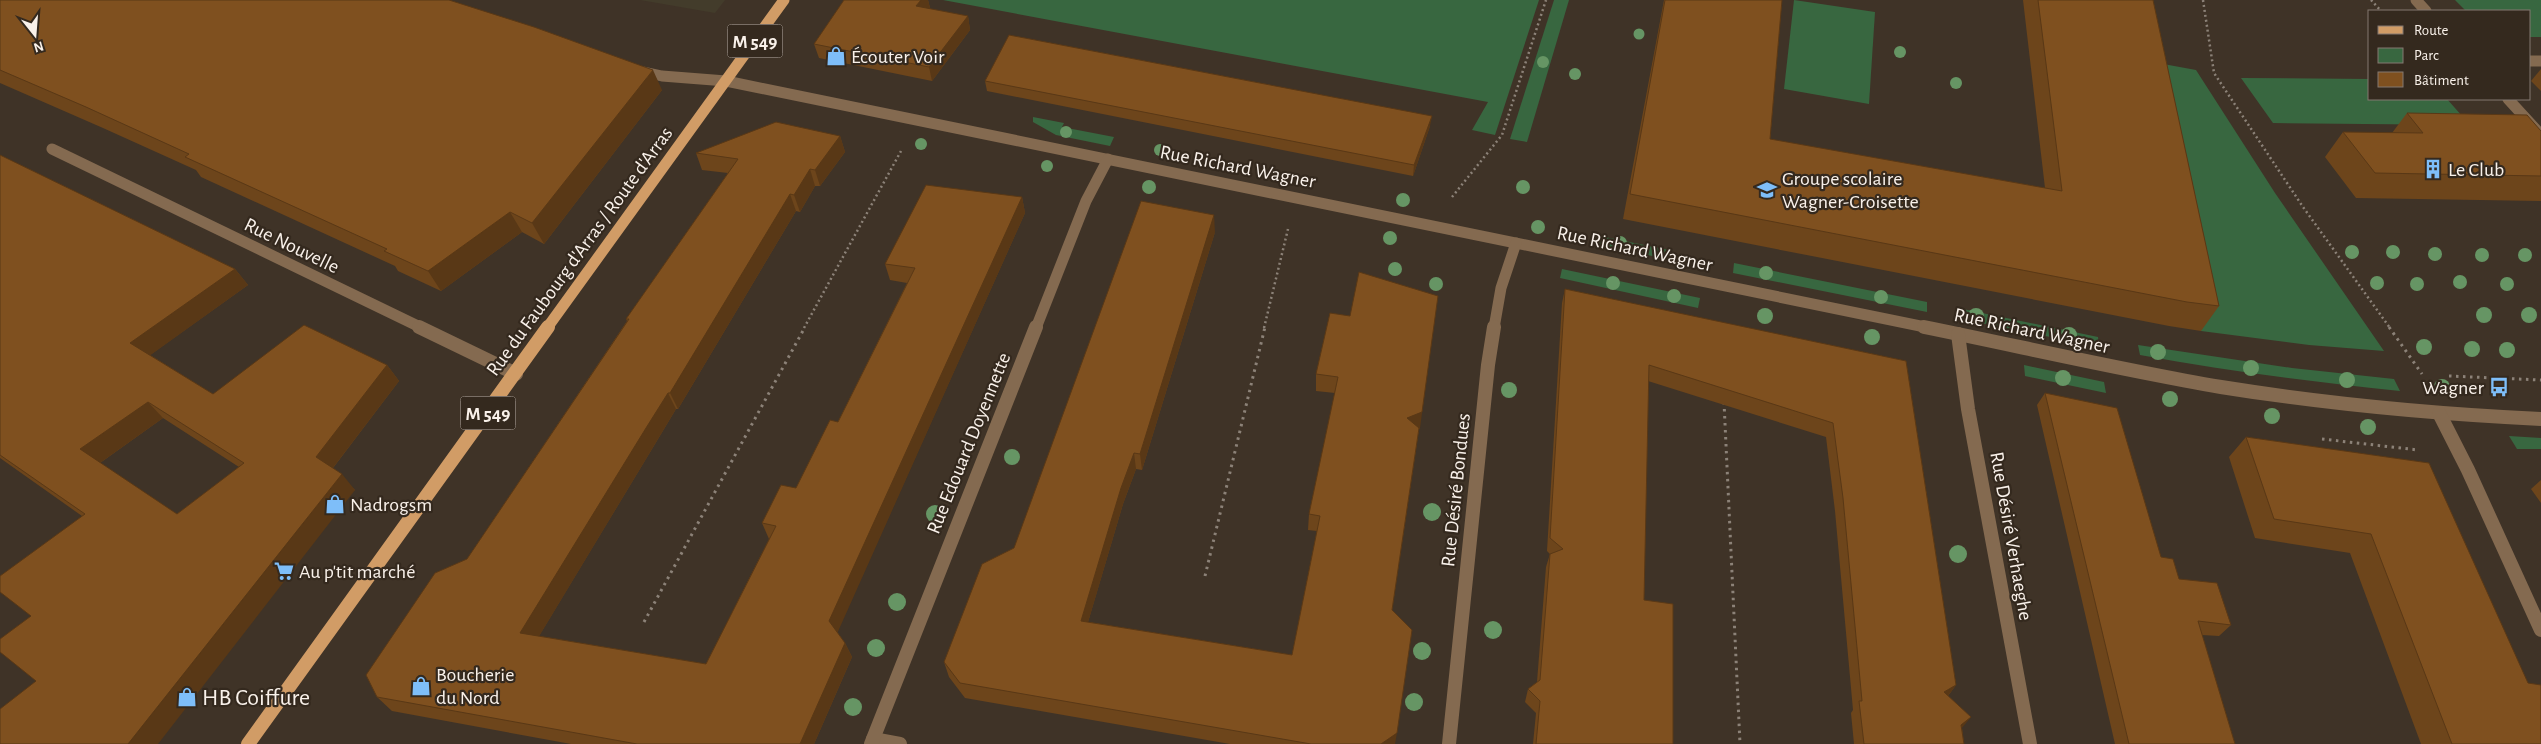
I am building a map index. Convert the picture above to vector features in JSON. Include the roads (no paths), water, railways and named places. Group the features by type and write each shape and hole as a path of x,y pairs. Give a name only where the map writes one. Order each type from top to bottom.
{"main road":[{"name":"Rue du Faubourg d'Arras / Route d'Arras","path":"248,744 784,0"}],"street":[{"path":"2416,0 2425,10"},
{"name":"Rue Richard Wagner","path":"626,67 662,76 726,81 2223,387 2337,404 2541,419"},
{"path":"2509,100 2541,135"},
{"name":"Rue Nouvelle","path":"52,149 516,374"},
{"name":"Rue Edouard Doyennette","path":"872,741 1086,201 1108,159"},
{"name":"Rue Désiré Bondues","path":"1449,744 1488,365 1501,288 1516,243"},
{"name":"Rue Désiré Verhaeghe","path":"1958,334 1968,409 2030,744"},
{"path":"2439,413 2468,470 2541,630"},
{"path":"872,741 900,744"}],"place":[{"name":"Écouter Voir","path":"836,56"},
{"name":"Le Club","path":"2433,169"},
{"name":"Groupe scolaire Wagner-Croisette","path":"1767,190"},
{"name":"Wagner","path":"2499,387"},
{"name":"Nadrogsm","path":"335,504"},
{"name":"Au p'tit marché","path":"284,571"},
{"name":"Boucherie du Nord","path":"421,686"},
{"name":"HB Coiffure","path":"187,697"}]}
